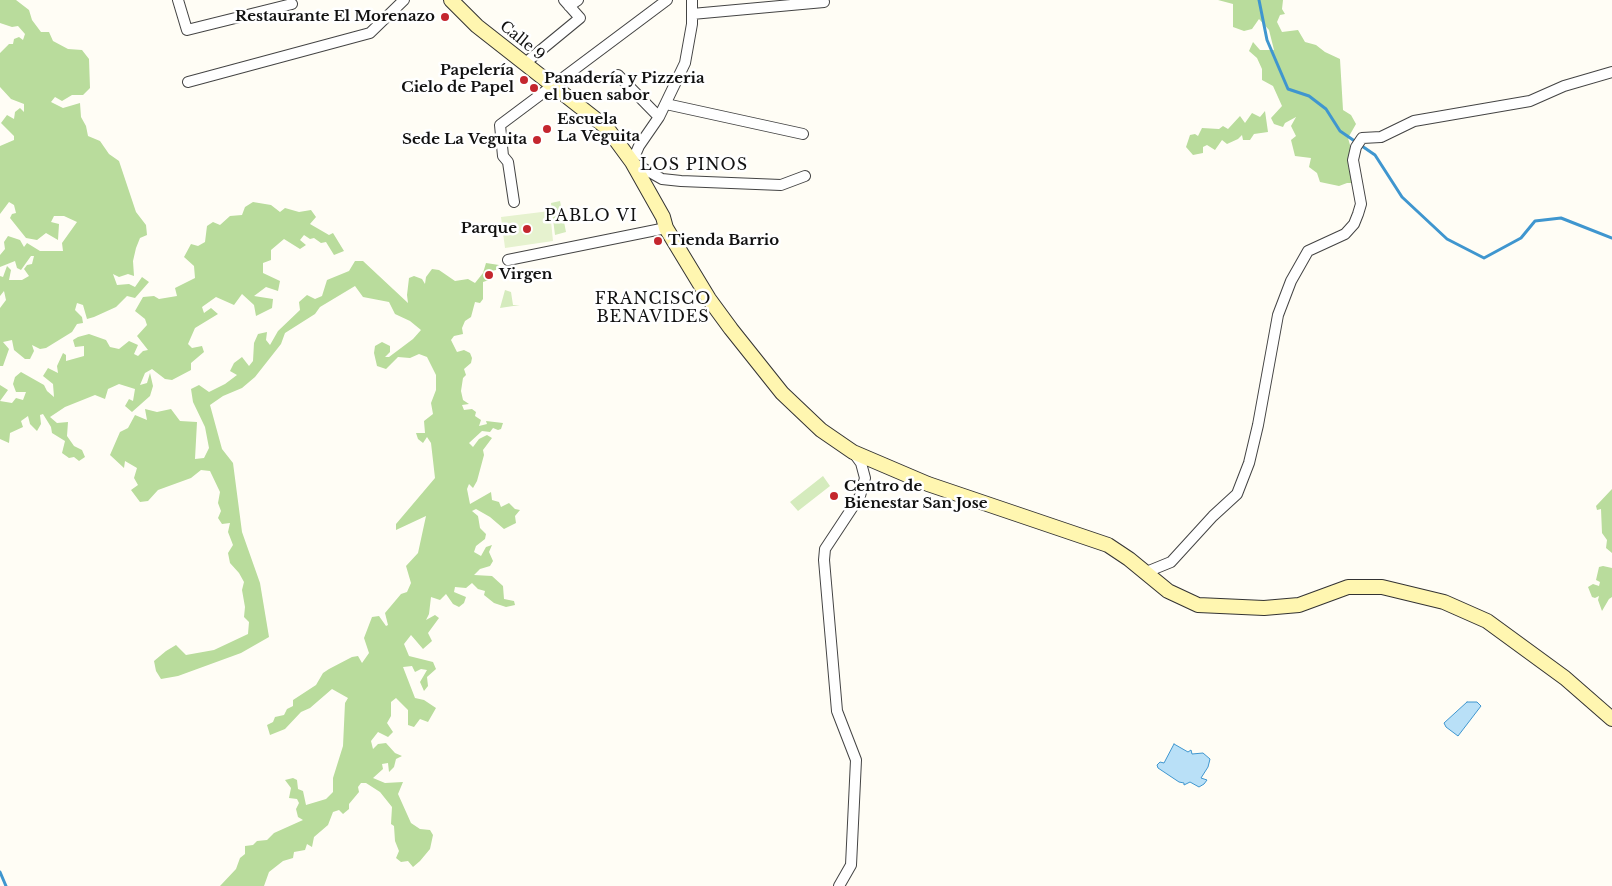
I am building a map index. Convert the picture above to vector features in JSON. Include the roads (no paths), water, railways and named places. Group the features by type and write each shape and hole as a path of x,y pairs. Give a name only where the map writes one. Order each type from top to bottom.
{"street":[{"path":"178,0 187,30 292,4"},
{"path":"188,82 370,33 404,0"},
{"name":"Calle 9","path":"452,0 477,26 607,128 632,162 663,217 666,228 709,299 782,393 821,430 853,452 928,484 1108,545 1130,559 1144,573 1168,591 1198,605 1264,608 1300,605 1348,587 1382,587 1444,602 1487,621 1565,678 1612,719"},
{"path":"524,64 580,18 566,3 578,0"},
{"path":"514,202 508,162 503,156 500,125 667,0"},
{"path":"692,0 692,14 685,62 666,104 639,146 632,162 662,179 681,181 781,185 805,176"},
{"path":"692,14 824,2"},
{"path":"1144,573 1171,562 1213,516 1237,494 1249,463 1258,425 1278,315 1291,281 1308,251 1345,234 1354,224 1360,209 1361,204 1353,160 1359,143 1380,137 1414,121 1530,101 1564,86 1612,72"},
{"path":"618,75 659,117"},
{"path":"666,104 802,134"},
{"path":"508,260 666,228"},
{"path":"838,886 851,865 856,760 837,710 824,560 825,549 860,496 865,478 861,463 853,452"}],"water":[{"path":"1467,702 1477,702 1481,706 1458,736 1446,727 1444,723"},
{"path":"1174,744 1188,752 1191,750 1192,754 1203,753 1210,759 1208,767 1201,778 1207,780 1204,784 1199,787 1190,782 1184,785 1184,783 1179,782 1158,768 1157,765 1160,762 1164,763"}],"waterway":[{"path":"1259,0 1267,40 1288,89 1309,96 1326,109 1340,131 1375,155 1402,197 1447,239 1484,258 1521,238 1535,221 1561,218 1612,238"},
{"path":"0,872 6,886"}],"place":[{"name":"Restaurante El Morenazo","path":"445,17"},
{"name":"Papelería Cielo de Papel","path":"524,80"},
{"name":"Panadería y Pizzeria el buen sabor","path":"534,88"},
{"name":"Escuela La Veguita","path":"547,129"},
{"name":"Sede La Veguita","path":"537,140"},
{"name":"Parque","path":"527,229"},
{"name":"Tienda Barrio","path":"658,241"},
{"name":"Virgen","path":"489,275"},
{"name":"Centro de Bienestar San Jose","path":"834,496"}],"district":[{"name":"LOS PINOS","path":"694,165"},
{"name":"PABLO VI","path":"591,216"},
{"name":"FRANCISCO BENAVIDES","path":"653,308"}]}
